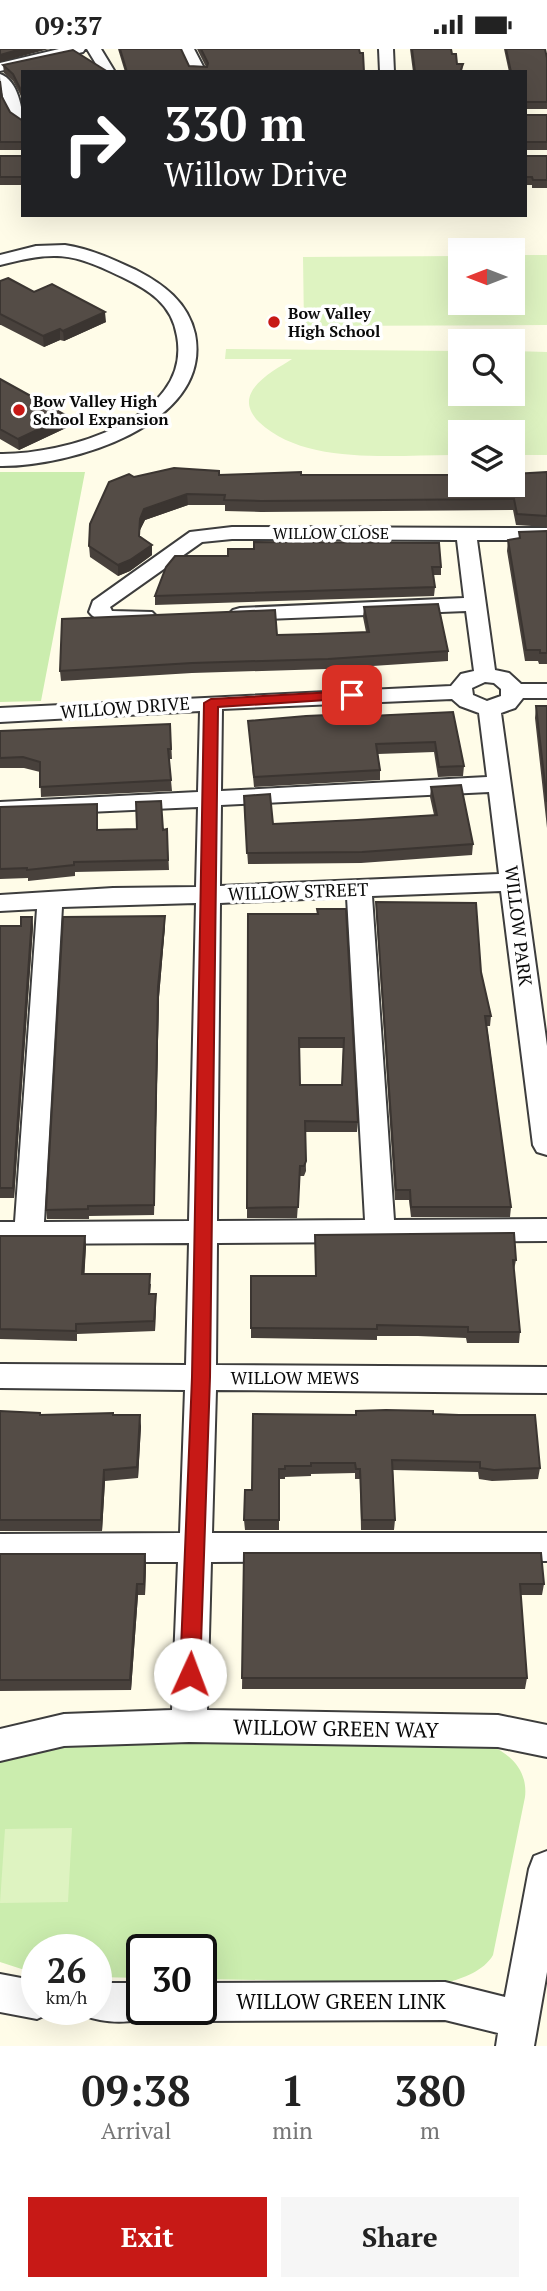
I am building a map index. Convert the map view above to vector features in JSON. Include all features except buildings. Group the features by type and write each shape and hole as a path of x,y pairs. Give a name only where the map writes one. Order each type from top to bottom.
{"street":[{"path":"0,67 78,49"},
{"path":"94,49 107,70"},
{"path":"187,49 198,70"},
{"path":"386,49 387,70"},
{"path":"0,78 21,116"},
{"path":"0,260 57,248 83,253 117,267 159,289 179,311 188,332 189,352 181,376 166,400 138,422 94,443 58,453 0,460"},
{"name":"WILLOW CLOSE","path":"160,616 108,617 100,613 100,605 197,536 232,533 547,534"},
{"path":"466,534 485,675"},
{"path":"224,614 475,604"},
{"path":"514,691 508,703 489,708 467,702 460,692 460,687 469,679 485,675 501,678 514,691 547,691"},
{"name":"WILLOW DRIVE","path":"0,715 376,694 460,692"},
{"path":"189,1726 201,1377 211,703"},
{"name":"WILLOW PARK","path":"489,708 547,1145"},
{"path":"0,809 500,784"},
{"name":"WILLOW STREET","path":"0,903 113,896 359,890 512,882"},
{"path":"359,890 380,1230"},
{"path":"29,1233 50,901"},
{"path":"0,1233 547,1230"},
{"name":"WILLOW MEWS","path":"0,1376 547,1380"},
{"path":"0,1548 547,1546"},
{"name":"WILLOW GREEN WAY","path":"0,1745 64,1730 189,1726 498,1731 547,1741"},
{"path":"517,2034 547,1869"},
{"path":"0,1993 21,1997"},
{"name":"WILLOW GREEN LINK","path":"217,2002 445,2001 482,2008 517,2034"}],"green space":[{"path":"525,255 547,255 547,325 304,326 303,257 448,256 448,315 525,315"},
{"path":"226,349 448,351 448,406 525,406 525,351 547,352 547,455 525,455 525,420 448,420 448,455 354,455 302,446 279,436 259,422 251,411 249,401 252,392 266,376 292,359 225,359"},
{"path":"0,472 85,472 41,701 0,702"},
{"path":"349,1742 489,1745 511,1759 521,1771 525,1788 493,1955 479,1970 446,1983 217,1979 217,1934 126,1934 126,1978 112,1977 112,1934 21,1934 21,1969 0,1962 0,1758 56,1743"},
{"path":"72,1828 68,1902 0,1903 5,1829"}],"place":[{"name":"Bow Valley High School","path":"274,322"},
{"name":"Bow Valley High School Expansion","path":"19,410"}],"route":[{"path":"190,1674 201,1377 211,703 352,695"}]}
